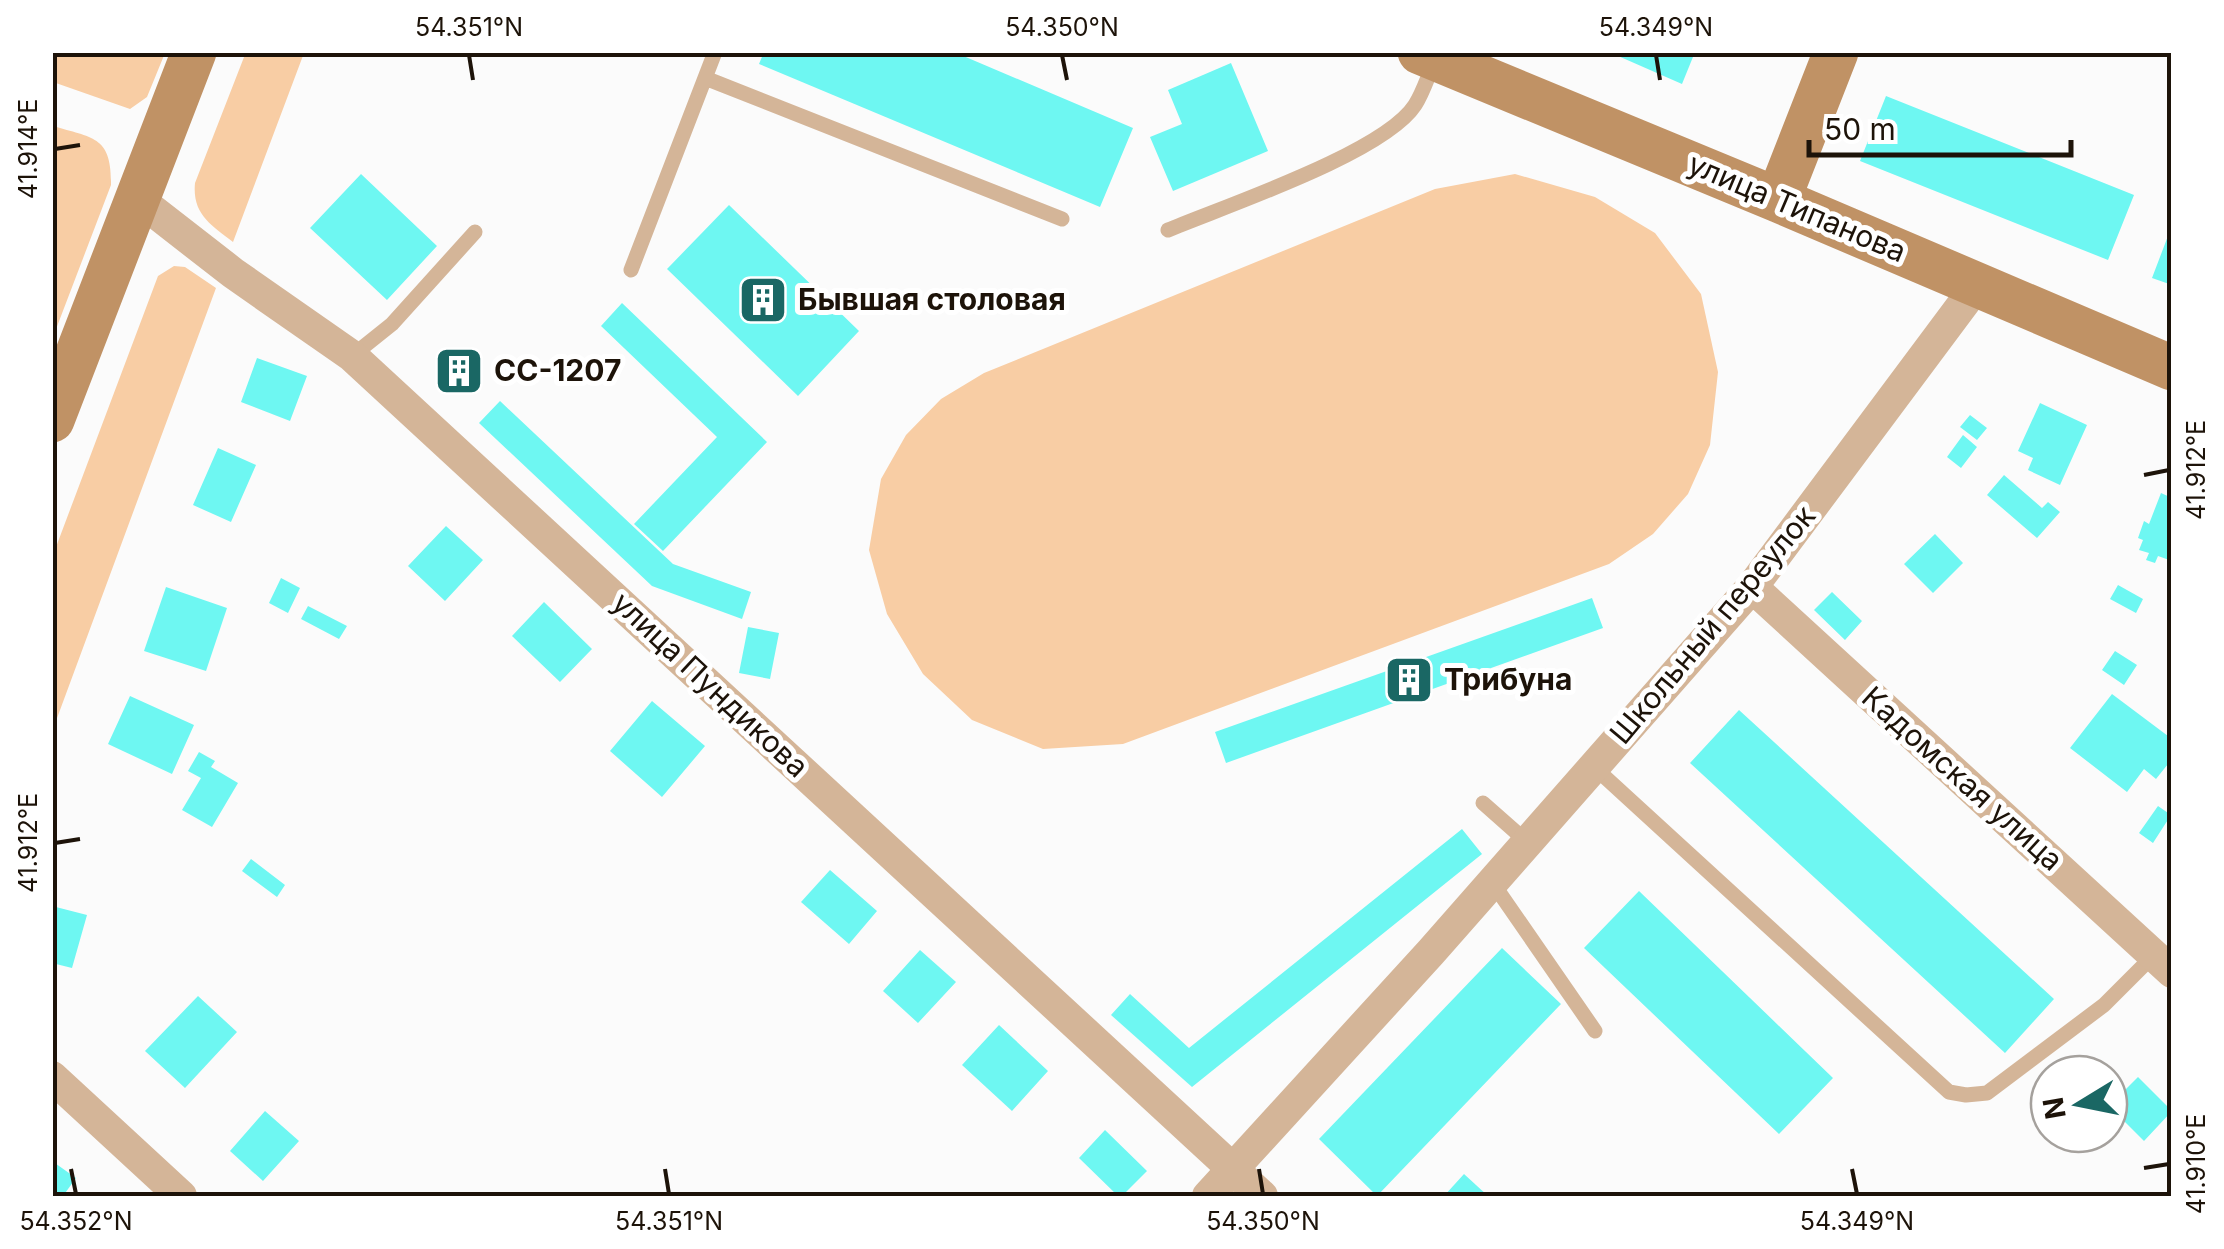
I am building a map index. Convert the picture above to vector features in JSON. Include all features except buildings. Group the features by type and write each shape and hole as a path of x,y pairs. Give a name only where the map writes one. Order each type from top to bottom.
{"street":[{"path":"52,420 194,52"},
{"path":"1778,200 1836,52"},
{"name":"улица Типанова","path":"1428,56 2172,368"},
{"name":"улица Пундикова","path":"138,199 233,273 352,356 1262,1196"},
{"name":"Школьный переулок","path":"1208,1196 1431,952 1752,587 1978,284"},
{"name":"Кадомская улица","path":"1752,587 2163,963"},
{"path":"52,1077 181,1196"}],"lane":[{"path":"630,270 714,52"},
{"path":"1168,230 1384,136 1415,105 1428,56"},
{"path":"705,78 1062,219"},
{"path":"352,356 392,324 475,232"},
{"path":"1594,766 1949,1092 1988,1093 2163,963"},
{"path":"1483,803 1527,842"},
{"path":"1492,882 1595,1031"}],"shaded area":[{"path":"246,52 304,53 233,242 200,211 195,183"},
{"path":"52,53 165,53 147,97 130,109 53,82"},
{"path":"53,126 89,137 104,148 111,185 53,337"},
{"path":"1515,174 1595,197 1655,233 1701,294 1718,372 1710,445 1688,494 1653,534 1609,564 1123,744 1043,749 972,720 923,674 887,614 869,550 881,479 906,435 941,399 984,373 1435,189"},
{"path":"174,266 185,267 216,288 53,729 53,555 158,276"}],"place":[{"name":"Бывшая столовая","path":"763,300"},
{"name":"СС-1207","path":"459,371"},
{"name":"Трибуна","path":"1409,680"}]}
